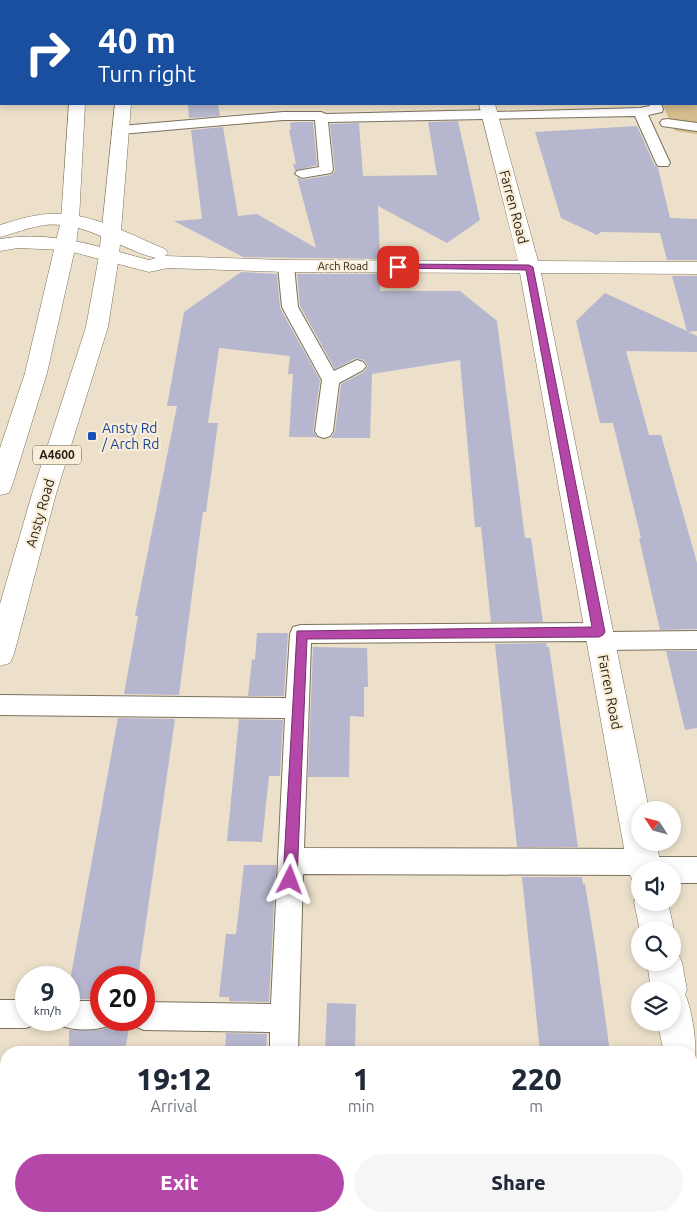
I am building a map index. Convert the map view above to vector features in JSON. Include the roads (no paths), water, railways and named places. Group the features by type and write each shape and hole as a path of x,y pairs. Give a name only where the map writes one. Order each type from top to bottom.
{"main road":[{"name":"A4600","path":"0,486 36,373 66,244 70,220 77,105"},
{"name":"Ansty Road","path":"0,654 44,494 97,327 110,244 123,105"},
{"name":"Farren Road","path":"489,111 529,267 643,861"},
{"path":"0,230 43,220 70,220 93,225 110,244"},
{"path":"0,245 18,242 110,244"},
{"name":"Arch Road","path":"110,244 149,266 168,262 286,266 697,268"},
{"path":"678,1031 681,1046"}],"lane":[{"path":"121,130 320,113 640,112 657,110 655,105"},
{"path":"640,112 663,163"},
{"path":"302,174 326,170 320,113"},
{"path":"667,123 697,127"},
{"path":"286,266 290,307 331,380 324,431"},
{"path":"331,380 357,366"},
{"path":"284,1046 290,861 301,634 600,636 697,640"},
{"path":"0,705 297,708"},
{"path":"290,861 631,867"},
{"path":"681,869 697,870"},
{"path":"0,1014 15,1014"},
{"path":"155,1016 284,1018"}],"place":[{"name":"Ansty Rd / Arch Rd","path":"92,436"}]}
